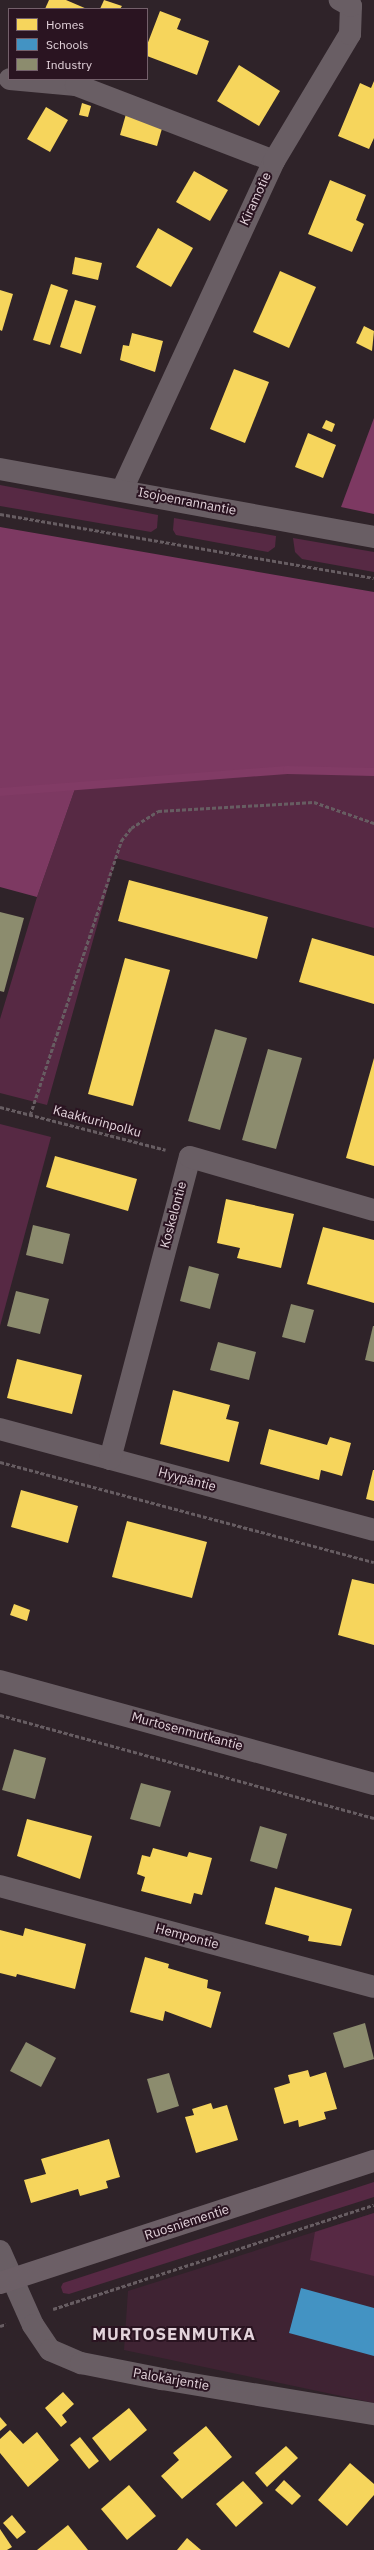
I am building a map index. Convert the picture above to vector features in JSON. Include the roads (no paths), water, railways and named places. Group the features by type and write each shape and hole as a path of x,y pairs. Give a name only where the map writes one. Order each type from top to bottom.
{"main road":[{"name":"Ruosniementie","path":"6,2281 374,2161"}],"street":[{"path":"274,161 350,34 351,6 340,0"},
{"name":"Kiramotie","path":"21,80 76,85 274,161 122,490"},
{"name":"Isojoenrannantie","path":"0,469 374,537"},
{"name":"Koskelontie","path":"110,1459 190,1157 374,1210"},
{"name":"Hyypäntie","path":"0,1429 374,1530"},
{"name":"Murtosenmutkantie","path":"0,1681 374,1784"},
{"name":"Hempontie","path":"0,1886 374,1987"},
{"path":"0,2251 6,2281"},
{"name":"Palokärjentie","path":"6,2281 30,2316 50,2350 81,2363 374,2414"}],"waterway":[{"path":"0,792 287,770 374,772"}],"district":[{"name":"MURTOSENMUTKA","path":"174,2335"}]}
